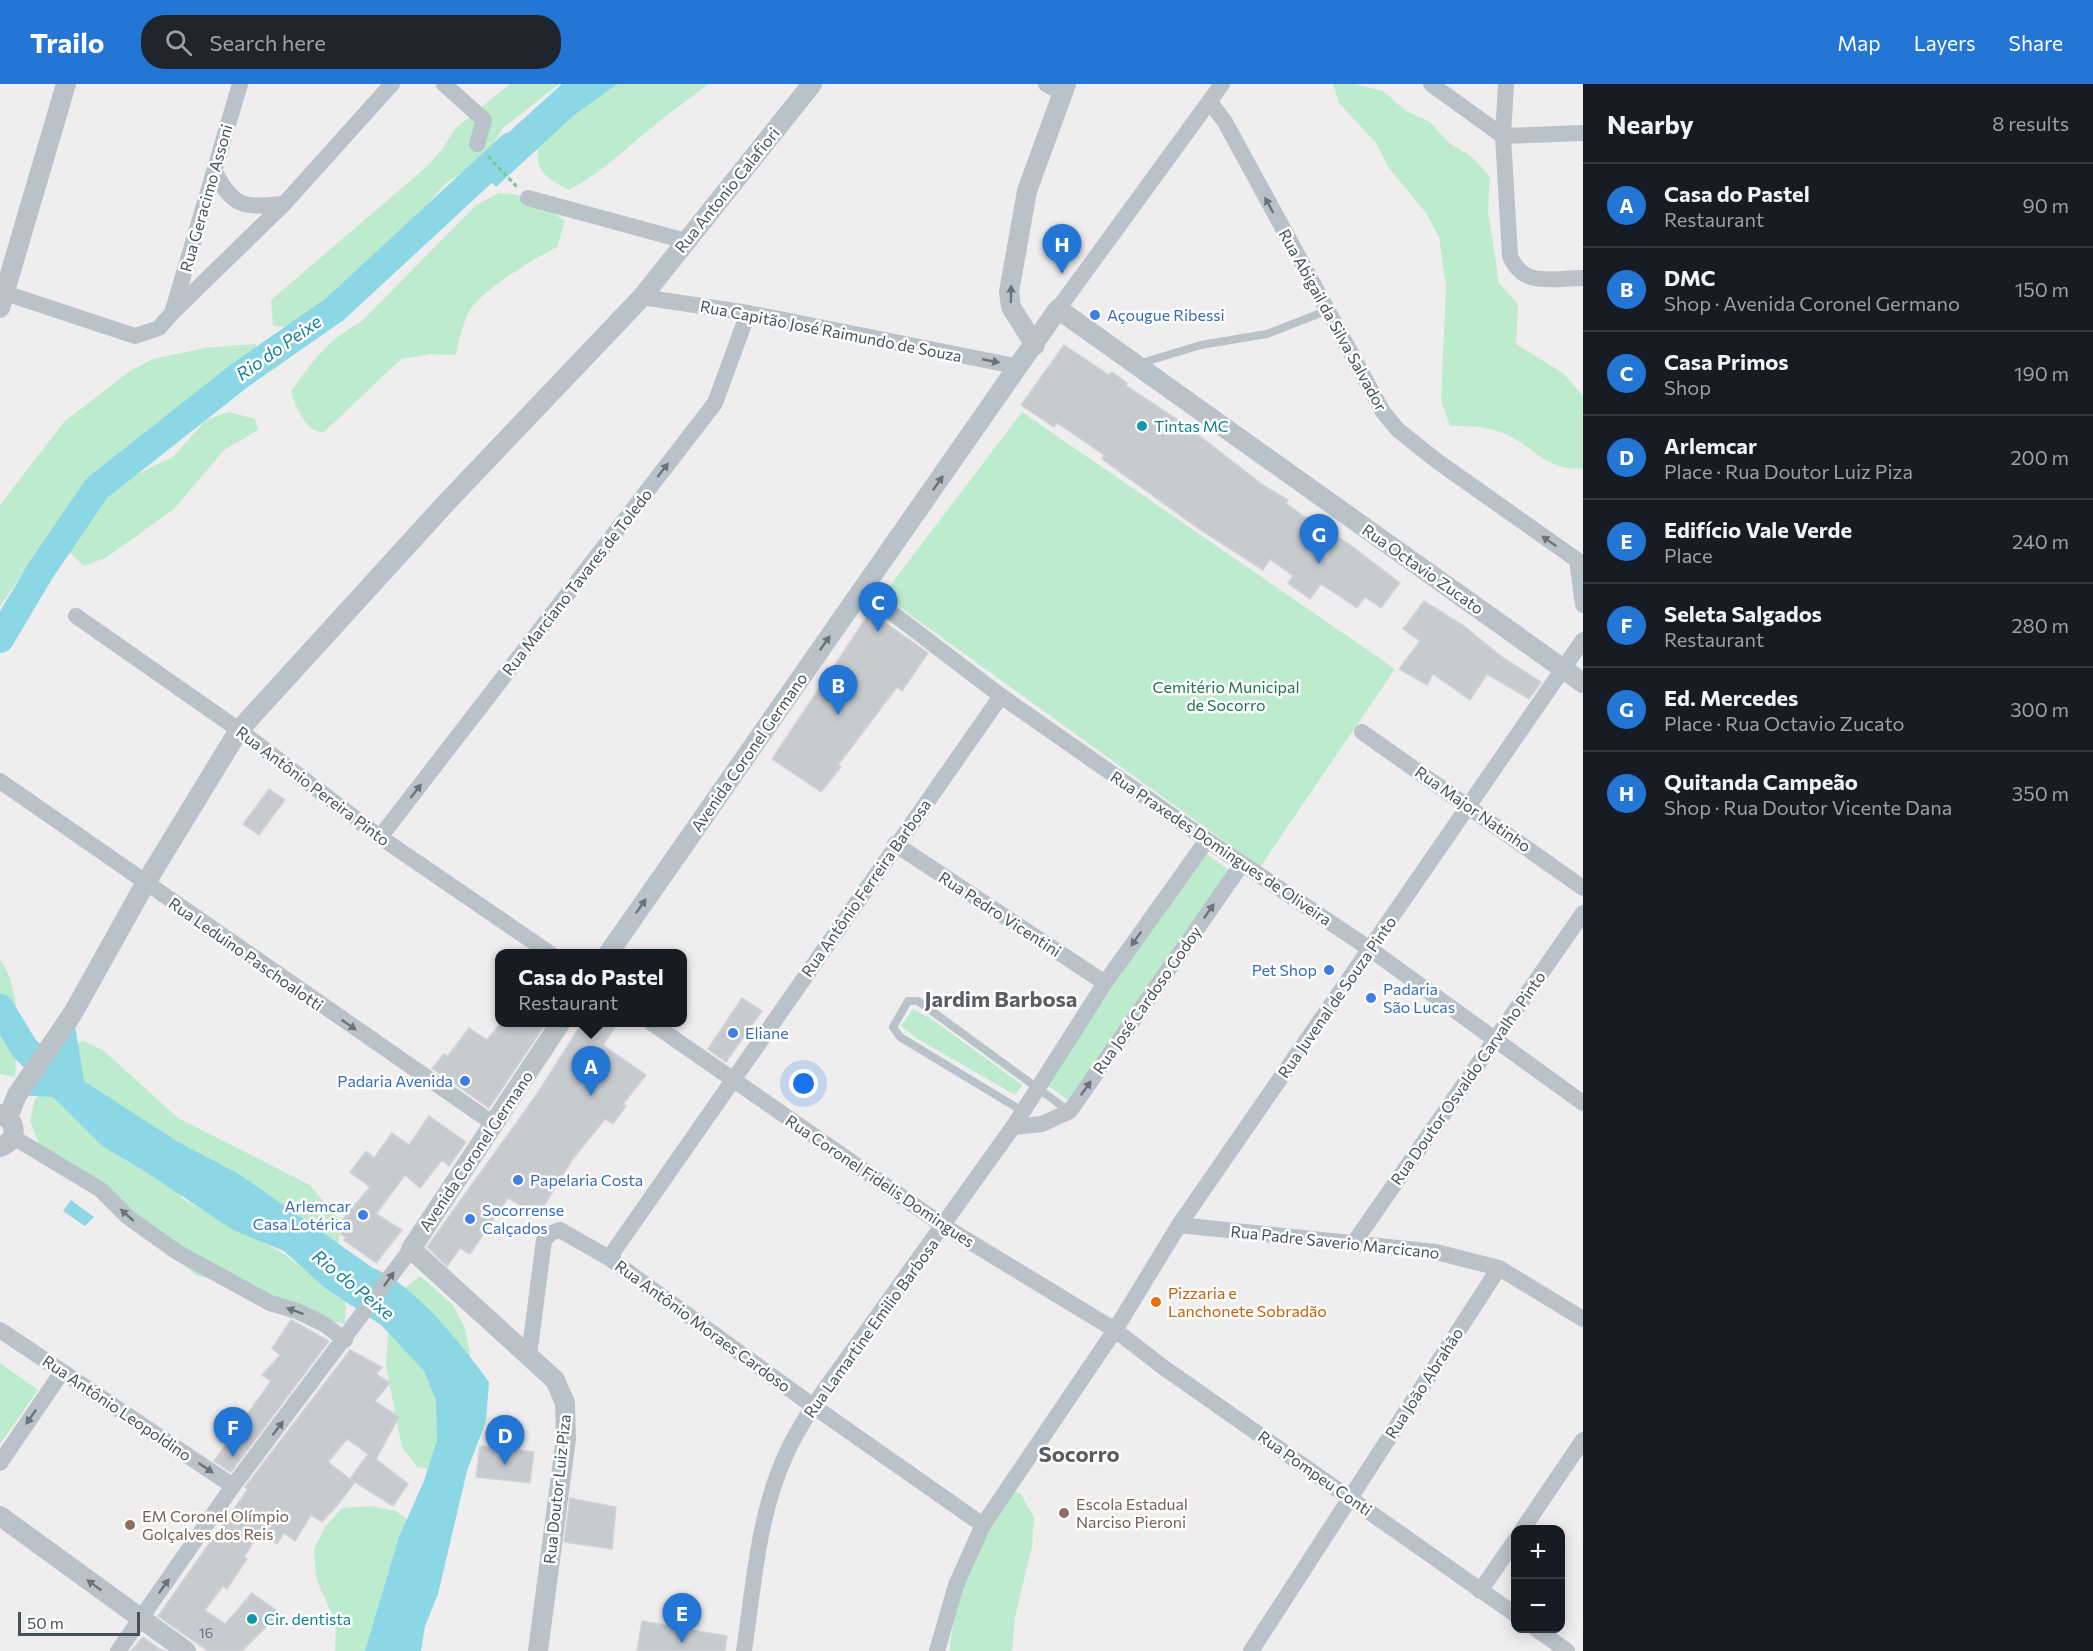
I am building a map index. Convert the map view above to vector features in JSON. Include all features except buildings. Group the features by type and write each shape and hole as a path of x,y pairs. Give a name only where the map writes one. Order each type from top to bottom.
{"street":[{"path":"66,84 2,300 135,336 159,328 284,204 392,84"},
{"name":"Rua Geracimo Assoni","path":"172,313 240,84"},
{"path":"444,84 484,120 477,144"},
{"name":"Rua Antonio Calafiori","path":"4,1115 73,1013 146,884 239,730 446,503 642,297 812,84"},
{"path":"1058,309 1222,84"},
{"path":"1431,84 1503,136 1583,133"},
{"path":"1506,84 1503,136 1510,256 1522,276 1583,278"},
{"path":"1035,345 1011,307 1009,292 1027,191 1058,87"},
{"name":"Rua Abigail da Silva Salvador","path":"1210,102 1225,122 1383,412 1398,430 1580,561 1583,605"},
{"path":"215,172 227,195 240,203 257,206 284,204"},
{"path":"528,198 686,241"},
{"name":"Rua Capitão José Raimundo de Souza","path":"642,297 748,313 1020,367"},
{"name":"Avenida Coronel Germano","path":"611,949 1020,367 1058,309"},
{"name":"Rua Octavio Zucato","path":"1058,309 1583,683"},
{"name":"Rua Marciano Tavares de Toledo","path":"380,837 715,403 748,313"},
{"name":"Rua Praxedes Domingues de Oliveira","path":"862,590 1002,696 1207,840 1370,950 1583,1103"},
{"name":"Rua Antônio Pereira Pinto","path":"76,616 239,730 380,837 544,949"},
{"name":"Rua Juvenal de Souza Pinto","path":"938,1651 956,1585 984,1525 1115,1330 1179,1225 1583,640"},
{"name":"Rua Antônio Ferreira Barbosa","path":"609,1258 896,844 1002,696"},
{"name":"Rua Major Natinho","path":"1362,732 1470,806 1583,888"},
{"name":"Rua Leduino Paschoalotti","path":"0,782 494,1124"},
{"path":"1022,1111 1105,983 1207,840"},
{"name":"Rua Pedro Vicentini","path":"896,844 1105,983"},
{"name":"Rua José Cardoso Godoy","path":"1070,1111 1242,864"},
{"name":"Rua Doutor Osvaldo Carvalho Pinto","path":"1353,1244 1583,914"},
{"name":"Avenida Coronel Germano","path":"407,1254 558,1027"},
{"name":"Rua Coronel Fidelis Domingues","path":"656,1027 944,1226 1115,1330"},
{"name":"Rua Lamartine Emilio Barbosa","path":"744,1651 762,1528 787,1451 813,1406 944,1226 1022,1111"},
{"path":"1013,1127 1042,1124 1070,1111"},
{"path":"4,1115 14,1126 5,1146 101,1190 128,1217 177,1252 270,1303 297,1311 348,1336"},
{"name":"Rua Padre Saverio Marcicano","path":"1179,1225 1436,1252 1499,1268 1583,1319"},
{"name":"Rua Antônio Moraes Cardoso","path":"530,1356 544,1240 551,1233 560,1230 569,1233 609,1258 813,1406 984,1525"},
{"path":"118,1651 233,1486 348,1336 407,1254"},
{"name":"Rua Doutor Luiz Piza","path":"407,1254 530,1356 555,1380 565,1403 566,1438 538,1651"},
{"name":"Rua João Abrahão","path":"1251,1651 1499,1268"},
{"name":"Rua Antônio Leopoldino","path":"0,1330 233,1486"},
{"name":"Rua Pompeu Conti","path":"1115,1330 1163,1367 1511,1612"},
{"path":"0,1462 62,1372"},
{"path":"1525,1525 1583,1440"},
{"path":"0,1516 186,1651"},
{"path":"1480,1590 1511,1545"},
{"path":"1541,1633 1567,1651"}],"lane":[{"path":"1134,365 1201,345 1267,334 1326,311"},
{"path":"1042,1124 900,1037 893,1027 908,1001 918,1001 1070,1111"}],"path":[{"path":"477,144 528,198"}],"green space":[{"path":"510,84 559,84 503,128 489,150 469,168 446,183 328,315 302,327 273,326 271,300 424,169 441,151 455,129"},
{"path":"612,84 709,84 664,117 602,169 569,190 550,179 540,167 538,152 540,131"},
{"path":"1333,84 1354,84 1383,91 1406,111 1430,122 1448,142 1472,157 1490,177 1488,211 1499,283 1518,304 1516,344 1563,373 1583,396 1583,468 1559,466 1511,437 1494,430 1450,426 1441,401 1446,286 1439,237 1426,213 1389,168 1376,143 1339,103"},
{"path":"499,193 519,195 535,200 565,222 557,247 510,275 476,302 465,321 456,355 430,354 401,359 324,432 312,429 303,418 291,392 313,361 330,344 361,322 476,205"},
{"path":"256,344 255,370 215,400 146,442 83,487 0,606 0,505 64,422 130,371 153,359 205,348"},
{"path":"229,412 255,419 258,430 224,450 174,509 107,557 84,566 66,549 67,523 84,505 104,490 173,457 206,420"},
{"name":"Cemitério Municipal de Socorro","path":"1022,412 1395,669 1260,867 883,595"},
{"path":"1205,853 1230,871 1068,1100 1046,1084"},
{"path":"0,959 12,987 17,1016 15,1077 0,1074"},
{"path":"913,1009 933,1020 1022,1085 1015,1095 918,1039 901,1026"},
{"path":"82,1040 104,1051 178,1118 310,1185 343,1225 336,1250 65,1074 65,1058"},
{"path":"46,1089 181,1195 181,1198 284,1254 306,1271 328,1282 346,1299 345,1324 307,1314 235,1286 197,1276 39,1144 30,1121 35,1099"},
{"path":"420,1276 453,1305 465,1328 470,1354 467,1431 442,1471 417,1467 402,1447 386,1366 389,1315 399,1293"},
{"path":"0,1363 38,1390 0,1444"},
{"path":"1003,1489 1020,1493 1034,1517 1032,1546 1015,1617 1012,1651 950,1651 952,1630 963,1588"},
{"path":"371,1506 396,1511 414,1525 392,1651 335,1651 336,1624 316,1578 314,1549 325,1527 342,1508"}],"water":[{"path":"562,84 617,84 573,116 496,187 475,163"},
{"path":"73,1013 84,1081 178,1142 239,1174 373,1268 389,1276 437,1318 489,1382 486,1421 467,1471 438,1594 425,1626 421,1651 365,1651 399,1537 424,1481 437,1440 436,1400 424,1371 381,1325 325,1288 284,1251 233,1230 143,1170 102,1146 53,1097 17,1095"},
{"path":"71,1200 94,1217 85,1226 63,1211"}],"waterway":[{"name":"Rio do Peixe","path":"0,639 41,570 97,488 239,376 335,309 511,146"},
{"name":"Rio do Peixe","path":"0,1008 25,1049 61,1082"}],"place":[{"name":"Quitanda Campeão","path":"1062,274"},
{"name":"Açougue Ribessi","path":"1095,315"},
{"name":"Tintas MC","path":"1142,426"},
{"name":"Ed. Mercedes","path":"1319,564"},
{"name":"Casa Primos","path":"878,632"},
{"name":"DMC","path":"838,715"},
{"name":"Pet Shop","path":"1329,970"},
{"name":"Padaria São Lucas","path":"1371,998"},
{"name":"Eliane","path":"733,1033"},
{"name":"Padaria Avenida","path":"465,1081"},
{"name":"Casa do Pastel","path":"591,1096"},
{"name":"Papelaria Costa","path":"518,1180"},
{"name":"Arlemcar Casa Lotérica","path":"363,1215"},
{"name":"Socorrense Calçados","path":"470,1219"},
{"name":"Pizzaria e Lanchonete Sobradão","path":"1156,1302"},
{"name":"Seleta Salgados","path":"233,1457"},
{"name":"Arlemcar","path":"505,1465"},
{"name":"Escola Estadual Narciso Pieroni","path":"1064,1513"},
{"name":"EM Coronel Olímpio Golçalves dos Reis","path":"130,1525"},
{"name":"Cir. dentista","path":"252,1619"},
{"name":"Edifício Vale Verde","path":"682,1643"}],"district":[{"name":"Jardim Barbosa","path":"1001,999"},
{"name":"Socorro","path":"1079,1454"}]}
